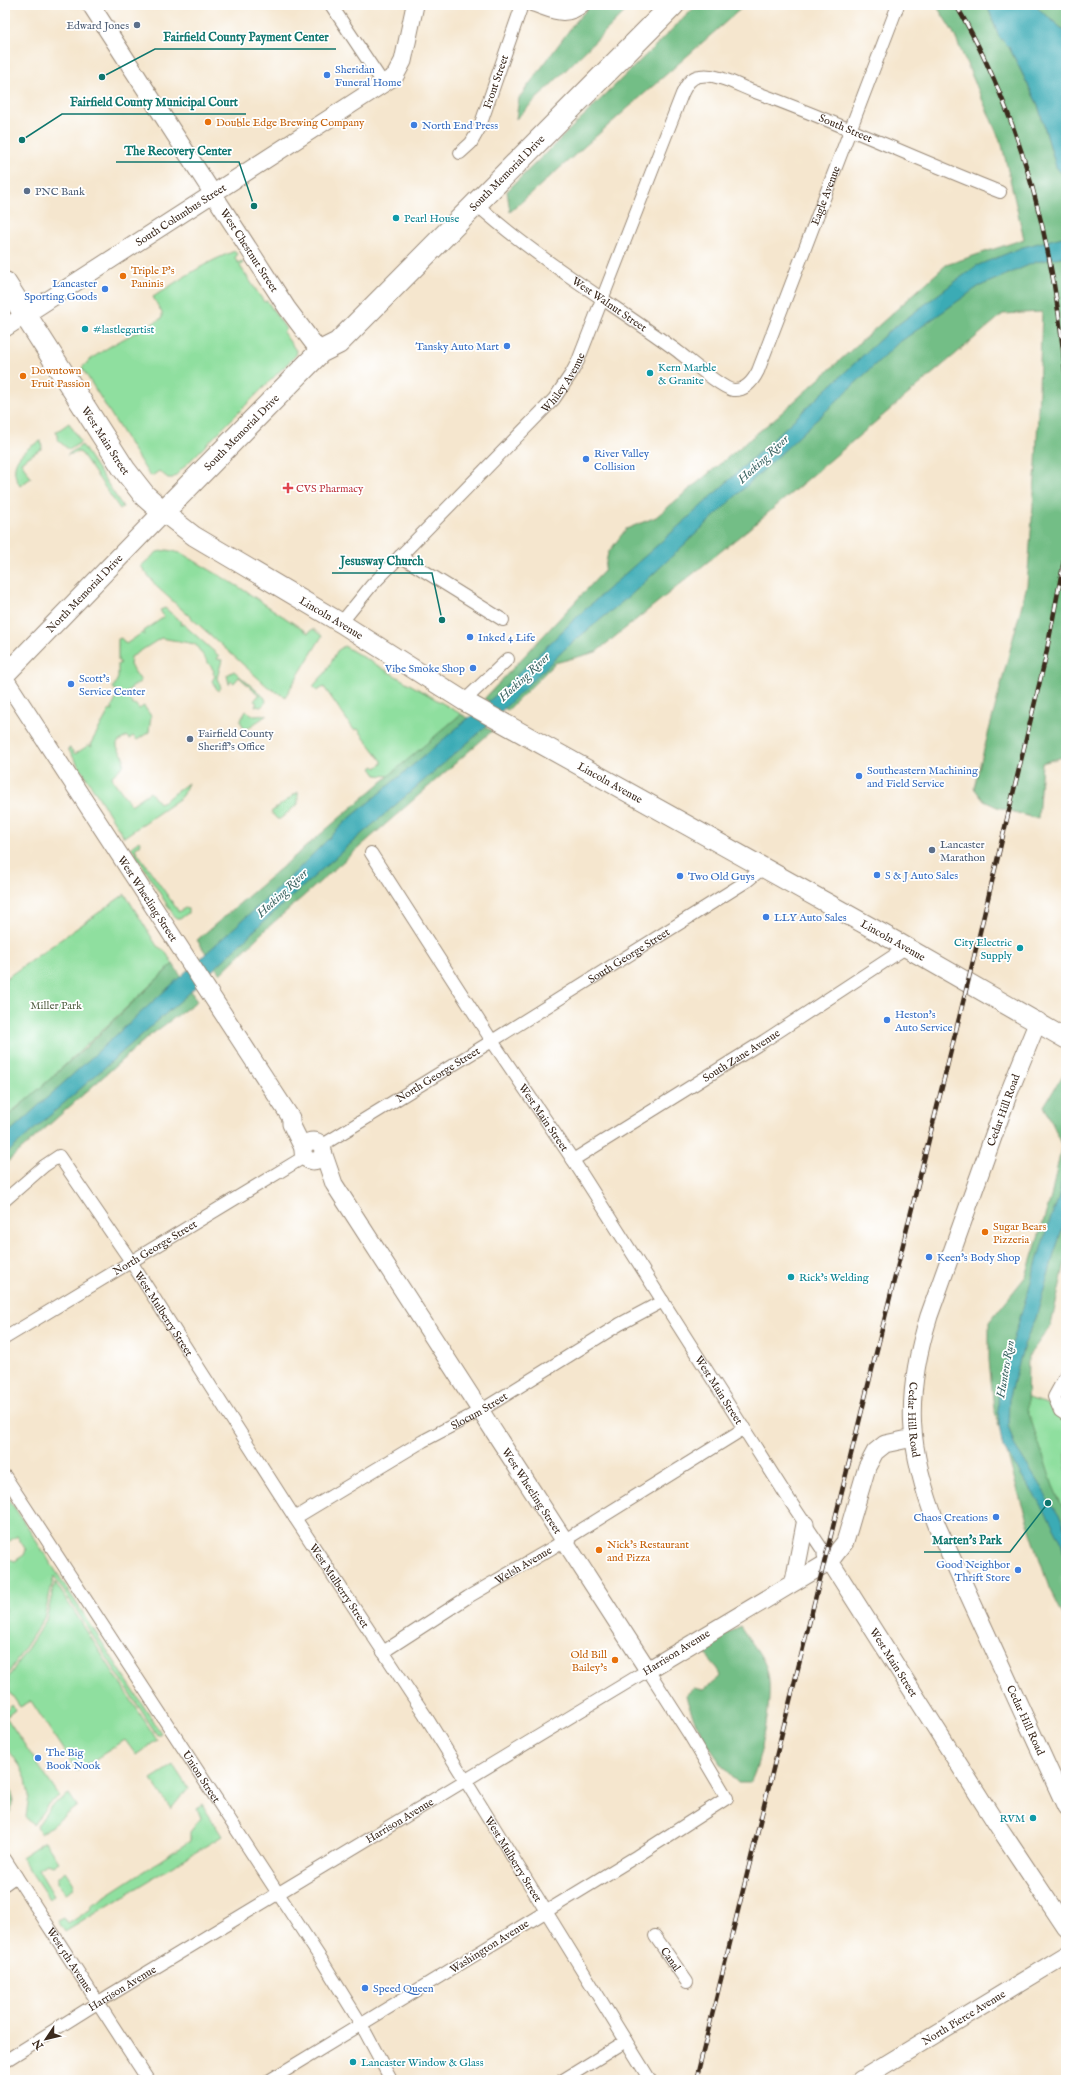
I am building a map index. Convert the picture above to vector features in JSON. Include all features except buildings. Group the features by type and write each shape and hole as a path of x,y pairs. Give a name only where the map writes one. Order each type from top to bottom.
{"highway":[{"name":"South Memorial Drive","path":"320,352 329,333 655,5"},
{"name":"South Memorial Drive","path":"163,512 320,352 338,343 673,5"},
{"name":"West Main Street","path":"5,283 124,469 145,496 163,512"}],"main road":[{"name":"Lincoln Avenue","path":"163,512 194,536 220,553 341,623 467,703 907,947 1038,1021 1066,1039"},
{"name":"North Memorial Drive","path":"5,675 163,512"}],"street":[{"name":"West Chestnut Street","path":"91,5 295,320 320,352"},
{"path":"331,5 383,83"},
{"name":"South Columbus Street","path":"5,328 213,192 395,76 401,68 414,5"},
{"name":"Front Street","path":"460,153 471,143 479,129 522,5"},
{"path":"532,5 563,15 577,11 584,5"},
{"name":"Eagle Avenue","path":"749,385 758,371 898,5"},
{"name":"South Street","path":"690,81 700,76 717,78 805,111 1000,192"},
{"name":"Whiley Avenue","path":"341,623 371,586 522,432 563,387 578,361 682,94 690,81"},
{"name":"West Walnut Street","path":"476,204 530,248 728,388 738,390 749,385"},
{"path":"400,556 503,620"},
{"path":"467,703 508,659"},
{"name":"West Wheeling Street","path":"5,679 179,947 208,989 291,1118 292,1124 313,1151 328,1180 334,1184 648,1670 689,1734 727,1798"},
{"name":"West Main Street","path":"371,852 492,1041 573,1160 914,1695 1066,1928"},
{"name":"South George Street","path":"492,1041 747,882 763,868"},
{"name":"South Zane Avenue","path":"573,1160 764,1041 907,947"},
{"name":"Cedar Hill Road","path":"1038,1021 1008,1095 920,1345 912,1391 913,1438 922,1484 938,1528 1066,1807"},
{"name":"North George Street","path":"5,1338 492,1041"},
{"name":"West Mulberry Street","path":"5,1200 44,1166 59,1156 131,1262 466,1781 650,2080"},
{"name":"Slocum Street","path":"295,1518 429,1438 480,1411 614,1328 663,1301"},
{"path":"1066,1375 1054,1397 1060,1410 1066,1415"},
{"name":"Welsh Avenue","path":"383,1652 468,1597 564,1540 745,1428"},
{"name":"Harrison Avenue","path":"5,2061 98,2003 794,1581 828,1558 845,1542 867,1467 875,1452 886,1444 913,1438"},
{"name":"Union Street","path":"5,1476 361,2024 392,2080"},
{"path":"794,1581 805,1524"},
{"name":"Washington Avenue","path":"270,2080 638,1856 727,1798"},
{"name":"West 5th Avenue","path":"5,1859 148,2080"},
{"path":"5,1884 16,1876"},
{"name":"Canal","path":"655,1936 687,1982"},
{"name":"North Pierce Avenue","path":"860,2080 1066,1954"},
{"path":"563,2080 626,2041"}],"green space":[{"path":"591,5 632,5 516,119 519,98 576,21"},
{"path":"697,5 745,5 510,212 507,191"},
{"path":"936,5 987,5 999,37 1009,47 1038,105 1054,160 1062,174 1066,175 1066,756 1042,763 1038,819 997,807 984,801 974,788 1027,585 1036,465 1042,312 1003,314 756,523 596,652 555,663 508,710 484,699 604,571 608,553 626,529 656,517 779,415 946,265 1024,239 1002,145 953,32"},
{"path":"1034,5 1059,5 1066,11 1066,32"},
{"path":"235,251 237,255 235,258 238,263 242,261 243,263 240,266 264,302 267,301 286,329 283,332 297,352 296,355 173,478 168,478 159,471 152,476 149,475 82,368 97,354 162,318 162,313 153,297 204,265"},
{"path":"69,423 81,442 69,450 59,441 56,432"},
{"path":"41,441 42,448 21,462 31,478 20,486 16,478 15,464 22,453"},
{"path":"82,445 123,507 120,509 82,454 79,452 67,455"},
{"path":"167,550 181,553 239,587 308,633 313,629 322,636 285,697 268,687 157,587 141,566 157,552"},
{"path":"165,608 181,622 180,625 183,624 219,656 217,659 222,660 217,678 221,688 218,691 212,681 215,676 213,673 214,671 195,644 161,638 131,657 130,665 141,681 125,694 133,705 135,704 139,709 144,706 151,716 149,732 137,740 133,736 129,739 127,736 117,743 117,747 124,757 123,766 112,776 113,780 131,805 150,792 159,803 188,783 179,799 124,837 68,749 70,748 75,754 89,745 92,747 91,743 110,709 113,710 112,707 119,693 113,688 118,678 118,664 121,663 118,661 118,639 121,638 126,644 142,633 144,635 144,631 164,617 160,610"},
{"path":"344,646 461,714 390,776 376,775 371,768 374,766 376,768 382,764 382,761 358,729 354,730 324,687 317,691 314,688 314,685 326,672 337,651"},
{"path":"234,671 265,698 266,702 261,707 255,706 257,703 254,701 259,695 239,677 234,683 231,681 229,684 227,675"},
{"path":"246,711 255,716 267,715 245,730 240,721"},
{"path":"461,714 492,731 266,929 220,974 197,940"},
{"path":"298,792 298,804 280,819 277,819 271,812"},
{"path":"139,841 141,844 135,849 179,912 185,908 188,909 188,913 180,919 176,919 131,847"},
{"name":"Miller Park","path":"125,894 157,946 165,951 173,964 34,1094 5,1117 5,979"},
{"path":"173,964 197,1001 148,1037 5,1164 5,1119 84,1049"},
{"path":"1066,1070 1066,1258 1051,1325 1028,1357 1027,1408 1053,1486 1066,1515 1066,1621 1048,1585 1022,1505 994,1409 989,1360 989,1322 1026,1276 1051,1197 1062,1144 1044,1106"},
{"path":"1003,1390 1066,1410 1066,1595"},
{"path":"5,1493 161,1733 157,1735 54,1576 44,1618 6,1677 7,1689 5,1686 5,1552 9,1559 15,1561 24,1555 26,1550 17,1536 5,1544"},
{"path":"55,1582 157,1740 136,1755 125,1740 77,1771 31,1701 20,1707 9,1691 8,1678 46,1620"},
{"path":"740,1626 763,1660 768,1673 769,1684 768,1713 762,1745 759,1760 750,1783 738,1783 714,1754 694,1718 686,1695 694,1688 704,1690 721,1676 718,1669 706,1655 707,1645"},
{"path":"12,1705 15,1710 6,1717 59,1796 49,1803 33,1825 26,1817 29,1796 26,1779 20,1766 5,1745 5,1712"},
{"path":"173,1765 188,1788 171,1809 151,1779"},
{"path":"5,1774 10,1785 13,1803 12,1808 5,1818"},
{"path":"69,1794 77,1806 41,1834 37,1826 51,1806"},
{"path":"202,1804 222,1836 65,1932 58,1921 64,1918 68,1924 91,1909 90,1906 190,1841 190,1832 201,1818 197,1808"},
{"path":"45,1841 59,1862 53,1866 46,1864 38,1869 54,1896 49,1899 21,1857"},
{"path":"65,1871 74,1884 74,1888 66,1893 58,1884 58,1878"}],"water":[{"path":"987,5 1034,5 1066,32 1066,175 1062,174 1056,167 1038,105 1009,47 999,37"},
{"name":"Hocking River","path":"1066,236 1066,256 1036,262 978,287 897,344 632,594 568,646 479,733 356,839 260,925 187,995 5,1155 5,1136 290,877 344,823 496,695 580,614 699,508 888,332 976,266 1023,247"},
{"name":"Hunters Run","path":"1066,1161 1066,1219 1055,1251 1036,1318 1024,1345 1009,1400 1008,1425 1015,1446 1063,1522 1066,1530 1066,1564 1061,1541 1048,1516 1003,1447 1000,1428 998,1393 1002,1372 1006,1364 1048,1225 1058,1200"}],"railway":[{"path":"956,5 980,49 1000,94 1018,140 1032,188 1054,285 1066,383"},
{"path":"696,2080 968,982 1045,660 1066,550"}],"place":[{"name":"Edward Jones","path":"137,25"},
{"name":"Sheridan Funeral Home","path":"327,75"},
{"name":"Fairfield County Payment Center","path":"102,77"},
{"name":"Double Edge Brewing Company","path":"208,122"},
{"name":"North End Press","path":"414,125"},
{"name":"Fairfield County Municipal Court","path":"22,140"},
{"name":"PNC Bank","path":"27,191"},
{"name":"The Recovery Center","path":"254,206"},
{"name":"Pearl House","path":"396,218"},
{"name":"Triple P's Paninis","path":"123,276"},
{"name":"Lancaster Sporting Goods","path":"105,289"},
{"name":"#lastlegartist","path":"85,329"},
{"name":"Tansky Auto Mart","path":"507,346"},
{"name":"Kern Marble & Granite","path":"650,373"},
{"name":"Downtown Fruit Passion","path":"23,376"},
{"name":"River Valley Collision","path":"586,459"},
{"name":"CVS Pharmacy","path":"288,488"},
{"name":"Jesusway Church","path":"442,620"},
{"name":"Inked 4 Life","path":"470,637"},
{"name":"Vibe Smoke Shop","path":"473,668"},
{"name":"Scott's Service Center","path":"71,684"},
{"name":"Fairfield County Sheriff's Office","path":"190,739"},
{"name":"Southeastern Machining and Field Service","path":"859,776"},
{"name":"Lancaster Marathon","path":"932,850"},
{"name":"S & J Auto Sales","path":"877,875"},
{"name":"Two Old Guys","path":"680,876"},
{"name":"LLY Auto Sales","path":"766,917"},
{"name":"City Electric Supply","path":"1020,948"},
{"name":"Heston's Auto Service","path":"887,1020"},
{"name":"Sugar Bears Pizzeria","path":"985,1232"},
{"name":"Keen's Body Shop","path":"929,1257"},
{"name":"Rick's Welding","path":"791,1277"},
{"name":"Marten's Park","path":"1048,1503"},
{"name":"Chaos Creations","path":"996,1517"},
{"name":"Nick's Restaurant and Pizza","path":"599,1550"},
{"name":"Good Neighbor Thrift Store","path":"1018,1570"},
{"name":"Old Bill Bailey's","path":"615,1660"},
{"name":"The Big Book Nook","path":"38,1758"},
{"name":"RVM","path":"1033,1818"},
{"name":"Speed Queen","path":"365,1988"},
{"name":"Lancaster Window & Glass","path":"353,2062"}]}
